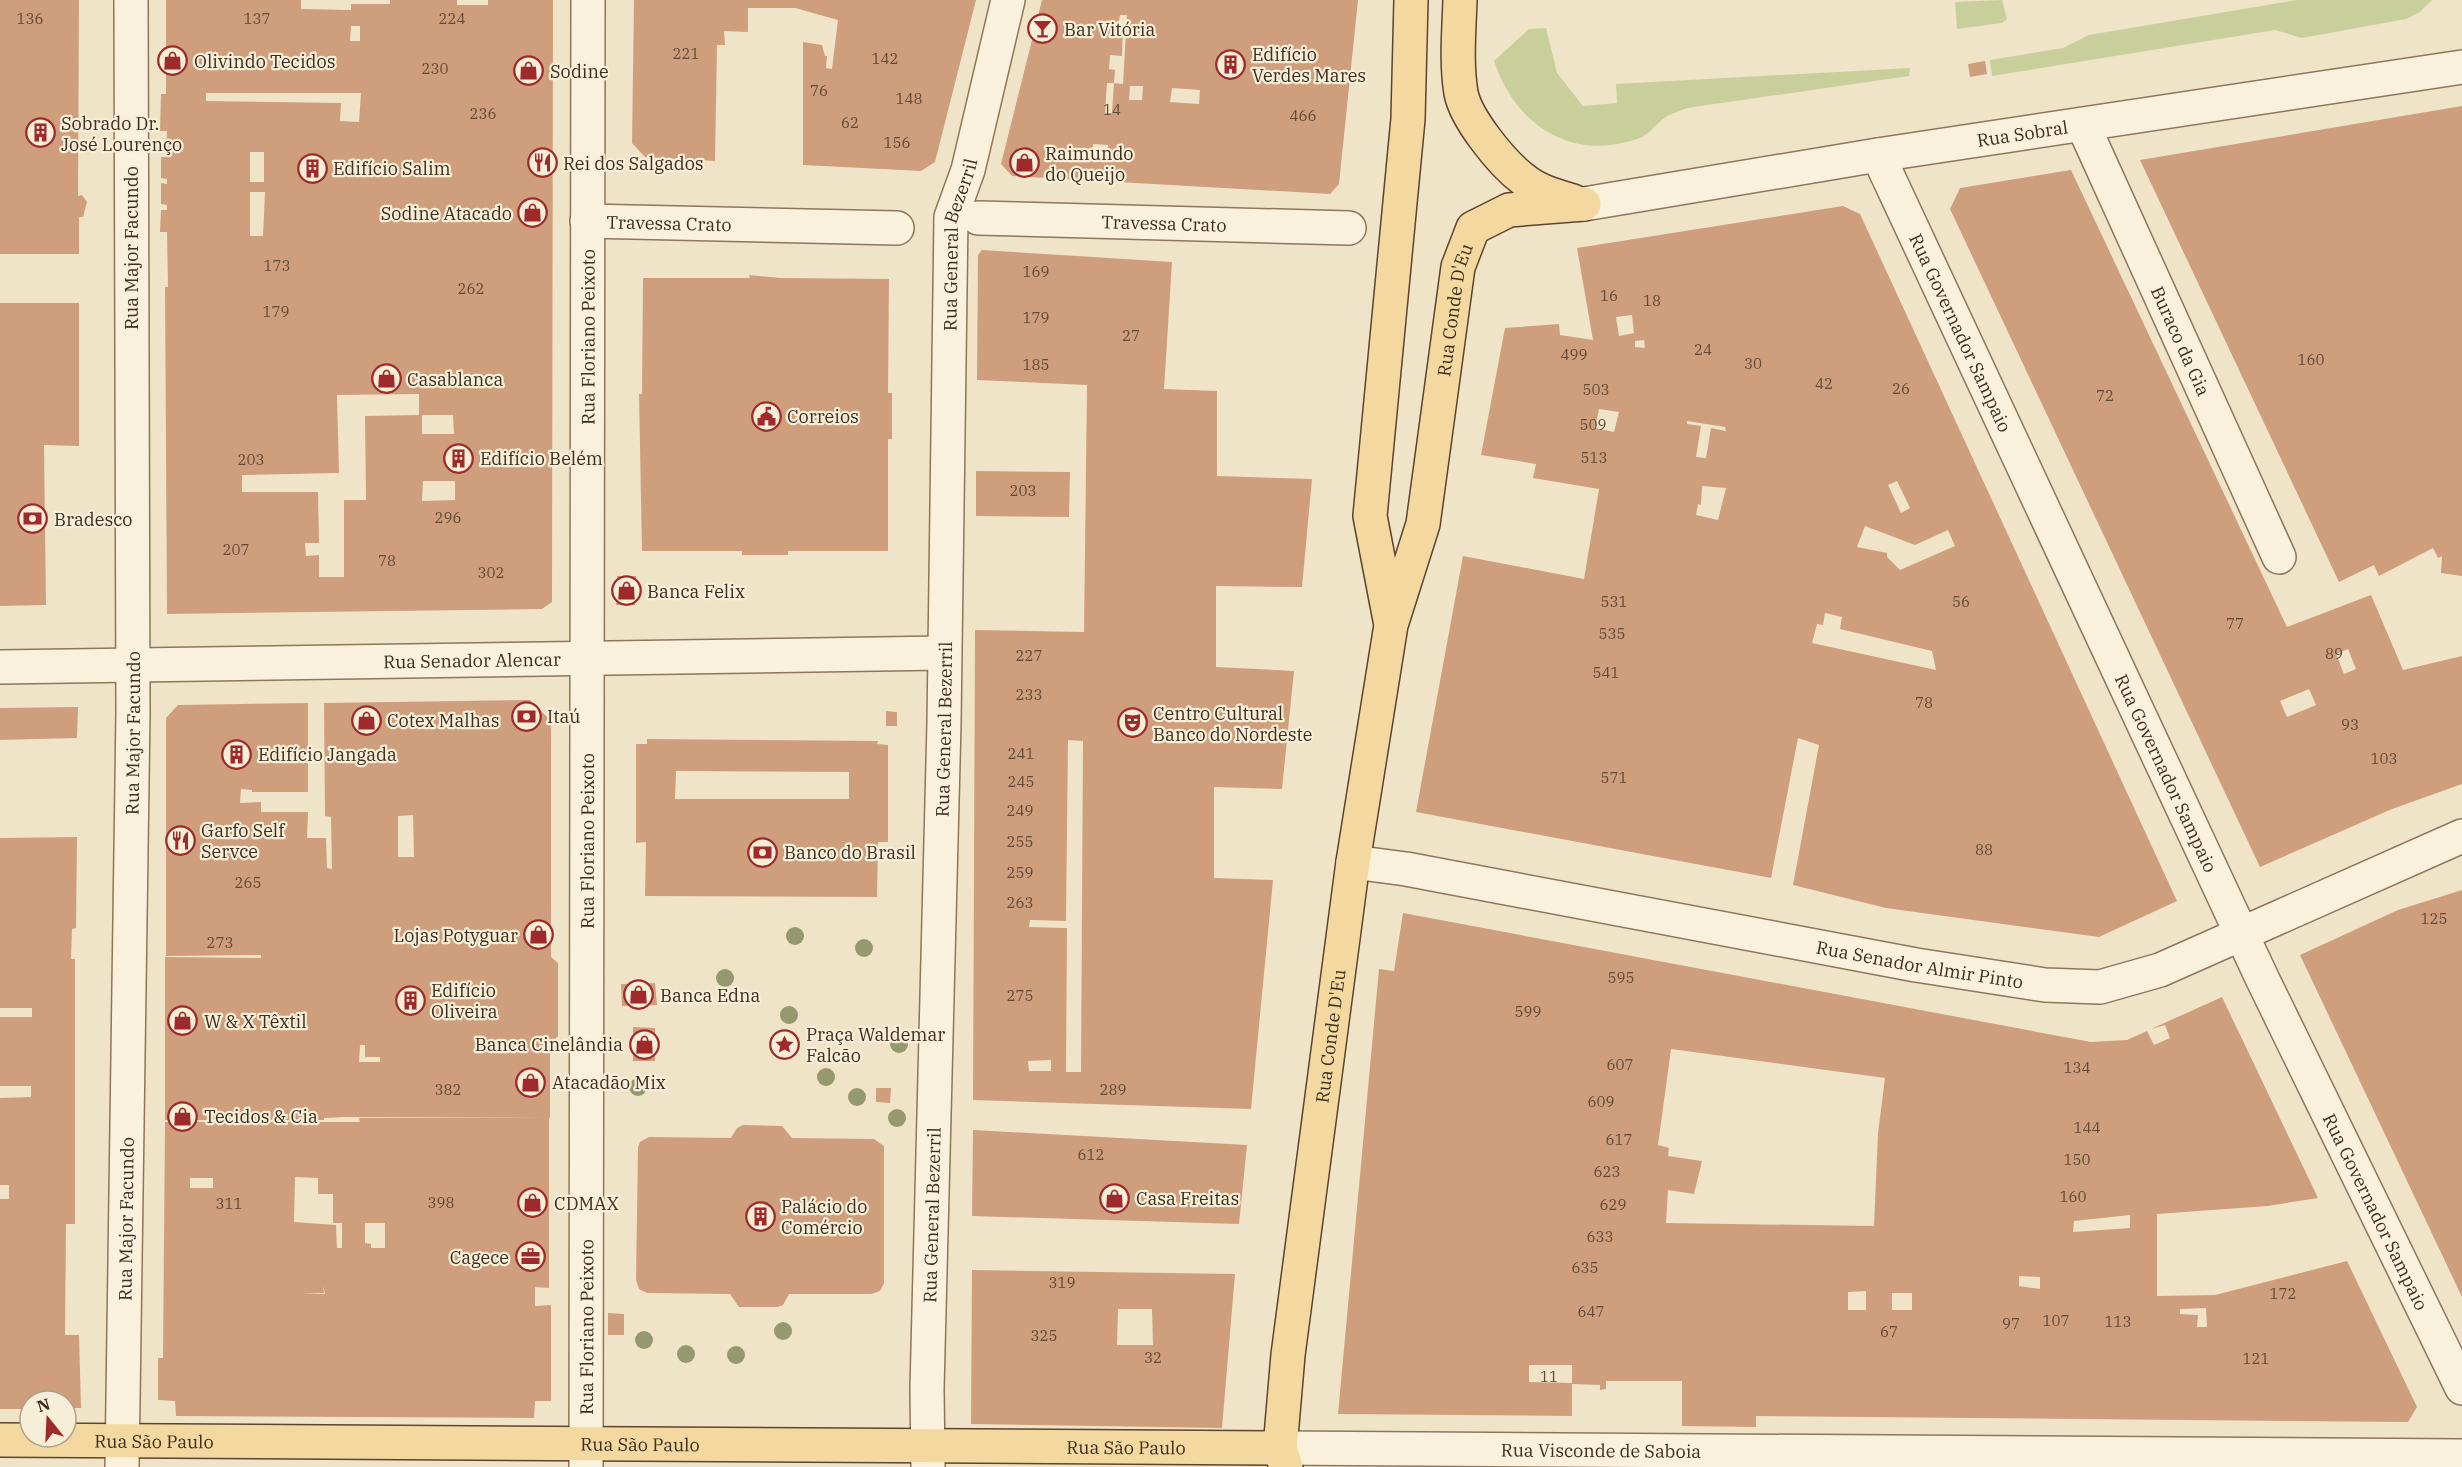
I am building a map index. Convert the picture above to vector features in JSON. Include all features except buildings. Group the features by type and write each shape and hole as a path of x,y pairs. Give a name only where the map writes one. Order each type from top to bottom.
{"main road":[{"name":"Rua Conde D'Eu","path":"1391,625 1370,516 1408,118 1411,0"},
{"path":"1460,0 1462,94 1472,117 1494,149 1522,179 1550,194 1584,204"},
{"name":"Rua Conde D'Eu","path":"1283,1457 1296,1293 1353,862 1391,625 1423,524 1458,267 1473,228 1509,210 1584,204"},
{"name":"Rua São Paulo","path":"0,1440 122,1454 1283,1457"}],"street":[{"name":"Rua Major Facundo","path":"122,1454 133,666 131,0"},
{"name":"Rua Floriano Peixoto","path":"586,1455 589,657 588,0"},
{"name":"Rua General Bezerril","path":"927,1456 951,217 968,170 1008,0"},
{"name":"Rua Sobral","path":"1584,204 1878,155 2462,67"},
{"name":"Buraco da Gia","path":"2083,125 2279,557"},
{"name":"Rua Governador Sampaio","path":"1878,155 2241,934 2462,1388"},
{"name":"Travessa Crato","path":"978,218 1349,228"},
{"name":"Travessa Crato","path":"587,220 897,228"},
{"name":"Rua Senador Alencar","path":"0,667 944,653"},
{"name":"Rua Senador Almir Pinto","path":"1353,862 1406,869 1916,965 2045,985 2100,987 2160,970 2462,836"},
{"name":"Rua Visconde de Saboia","path":"1283,1457 2462,1456"}],"green space":[{"path":"2002,0 2007,19 2002,23 1957,29 1955,2"},
{"path":"2297,0 2432,0 2420,12 2406,19 2302,38 2275,30 1992,76 1990,60 2063,48 2089,35"},
{"path":"1546,28 1557,73 1583,106 1617,103 1616,84 1910,68 1909,76 1687,108 1666,117 1637,139 1612,145 1589,145 1568,141 1548,132 1531,119 1516,103 1503,83 1494,61 1529,29"}],"place":[{"name":"Bar Vitória","path":"1043,29"},
{"name":"Olivindo Tecidos","path":"173,61"},
{"name":"Edifício Verdes Mares","path":"1231,64"},
{"name":"Sodine","path":"529,71"},
{"name":"Sobrado Dr. José Lourenço","path":"40,133"},
{"name":"Rei dos Salgados","path":"542,163"},
{"name":"Raimundo do Queijo","path":"1024,163"},
{"name":"Edifício Salim","path":"312,168"},
{"name":"Sodine Atacado","path":"533,213"},
{"name":"Casablanca","path":"386,379"},
{"name":"Correios","path":"766,416"},
{"name":"Edifício Belém","path":"459,458"},
{"name":"Bradesco","path":"33,519"},
{"name":"Banca Felix","path":"626,591"},
{"name":"Itaú","path":"526,716"},
{"name":"Cotex Malhas","path":"366,720"},
{"name":"Centro Cultural Banco do Nordeste","path":"1132,723"},
{"name":"Edifício Jangada","path":"237,754"},
{"name":"Garfo Self Servce","path":"180,840"},
{"name":"Banco do Brasil","path":"763,852"},
{"name":"Lojas Potyguar","path":"539,935"},
{"name":"Banca Edna","path":"639,995"},
{"name":"Edifício Oliveira","path":"410,1000"},
{"name":"W & X Têxtil","path":"183,1021"},
{"name":"Banca Cinelândia","path":"644,1044"},
{"name":"Praça Waldemar Falcão","path":"785,1044"},
{"name":"Atacadão Mix","path":"531,1082"},
{"name":"Tecidos & Cia","path":"183,1116"},
{"name":"Casa Freitas","path":"1115,1198"},
{"name":"CDMAX","path":"533,1203"},
{"name":"Palácio do Comércio","path":"760,1216"},
{"name":"Cagece","path":"530,1257"}]}
